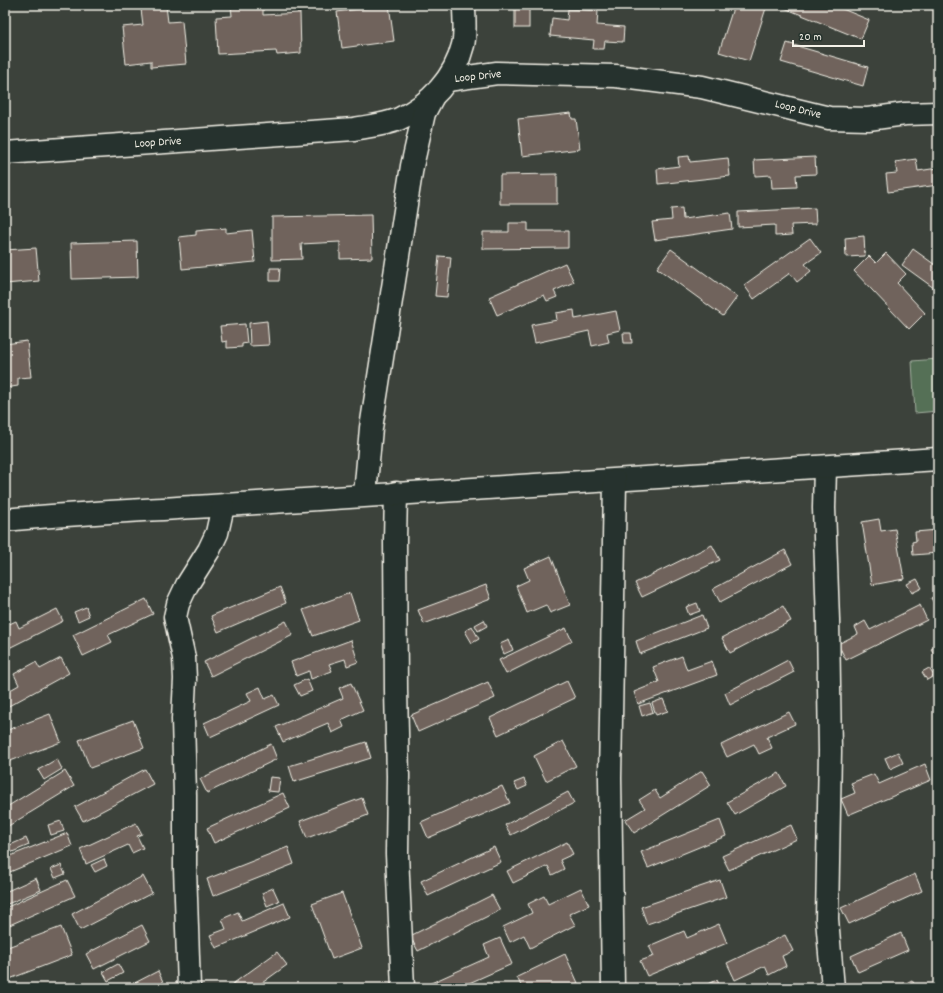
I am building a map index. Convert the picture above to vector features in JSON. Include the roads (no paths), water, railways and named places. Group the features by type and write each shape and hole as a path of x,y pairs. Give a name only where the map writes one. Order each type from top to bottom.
{"street":[{"path":"447,80 457,64 463,43 464,5"},
{"name":"Loop Drive","path":"5,153 354,129 399,119 432,98 447,80 497,73 616,76 714,90 829,118 868,119 905,114 938,113"},
{"path":"365,495 371,428 411,173 424,113 432,98"},
{"path":"5,520 72,514 223,506 365,495 615,481 938,459"},
{"path":"825,467 824,508 828,620 830,751 828,919 833,988"},
{"path":"612,988 610,778 615,481"},
{"path":"396,493 396,690 398,776 397,854 403,988"},
{"path":"189,988 185,868 183,719 185,679 184,658 175,617 178,604 217,533 223,506"}]}
